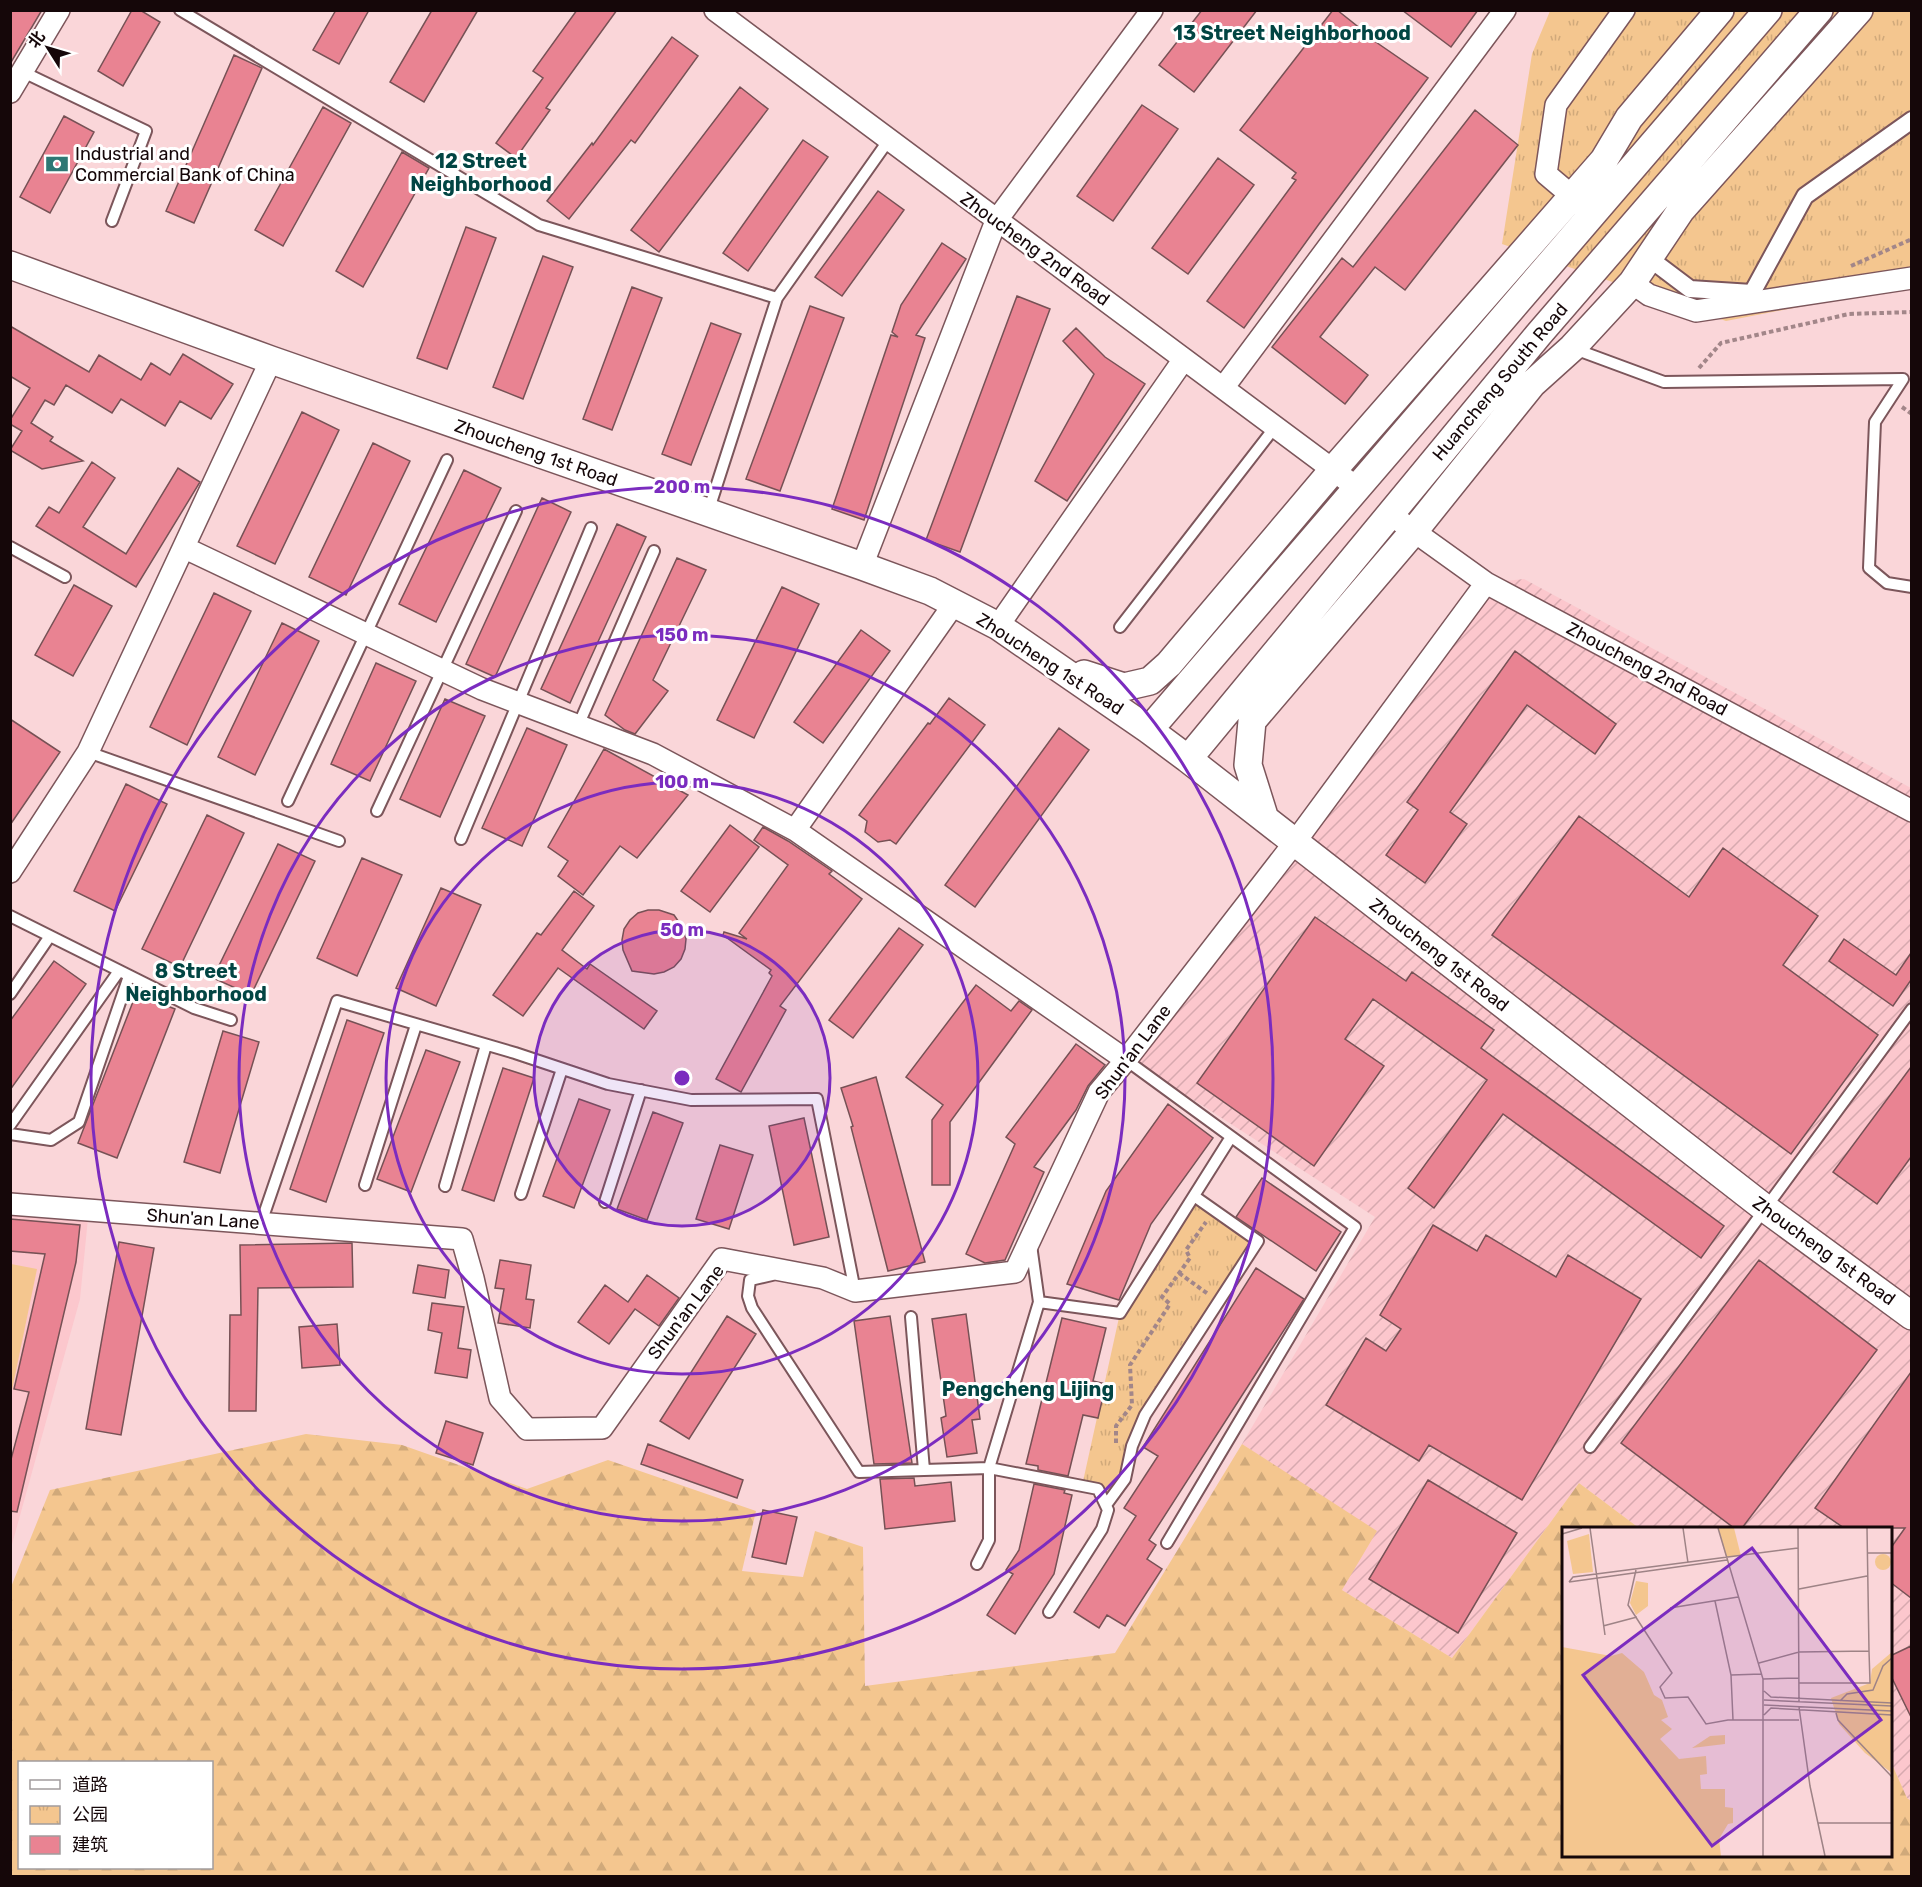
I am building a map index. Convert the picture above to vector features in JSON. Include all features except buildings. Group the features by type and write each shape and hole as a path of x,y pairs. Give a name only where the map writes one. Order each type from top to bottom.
{"street":[{"path":"10,92 59,10"},
{"name":"Zhoucheng 2nd Road","path":"715,10 888,141 1356,487"},
{"path":"862,566 996,221 1152,10"},
{"path":"1223,388 1505,10"},
{"path":"1572,196 1546,174 1556,105 1624,10"},
{"path":"1054,664 1124,687 1150,681 1169,664 1333,470 1604,160 1629,118 1720,10"},
{"path":"1149,730 1768,10"},
{"name":"Huancheng South Road","path":"1188,759 1539,333 1819,10"},
{"path":"1265,819 1248,765 1252,722 1414,531 1532,384 1572,348 1632,283 1682,210 1859,10"},
{"path":"1648,258 1690,289 1752,293 1805,196 1911,120"},
{"name":"Zhoucheng 1st Road","path":"10,265 271,360 862,566 930,591 998,626 1188,759 1766,1209 1911,1316"},
{"path":"1632,283 1649,295 1696,311 1911,278"},
{"path":"10,872 88,752 271,360"},
{"path":"998,626 1184,360"},
{"name":"Zhoucheng 2nd Road","path":"1391,514 1486,583 1911,811"},
{"path":"185,548 482,689 653,754 795,830 1126,1060"},
{"name":"Shun'an Lane","path":"10,1204 462,1239 500,1398 527,1429 602,1428 722,1259 823,1278 855,1291 1015,1272 1099,1092 1295,842 1486,583"},
{"path":"795,830 954,604"}],"lane":[{"path":"180,10 539,225 777,298"},
{"path":"23,72 146,131 112,221"},
{"path":"708,513 777,298 888,141"},
{"path":"1572,348 1664,382 1903,379 1875,422 1869,568 1887,583 1911,587"},
{"path":"1120,627 1275,427"},
{"path":"288,801 447,460"},
{"path":"377,811 516,511"},
{"path":"461,839 591,528"},
{"path":"10,547 64,578"},
{"path":"578,726 654,551"},
{"path":"88,752 339,841"},
{"path":"10,916 194,1008 231,1020"},
{"path":"10,994 50,936"},
{"path":"10,1125 124,973"},
{"path":"10,1134 51,1140 79,1122 124,973"},
{"path":"261,1223 337,1001 609,1084 691,1100 817,1099 855,1291"},
{"path":"1590,1447 1911,1009"},
{"path":"365,1185 416,1025"},
{"path":"445,1186 486,1045"},
{"path":"1126,1060 1355,1227 1167,1543"},
{"path":"521,1194 562,1069"},
{"path":"604,1202 640,1090"},
{"path":"1039,1302 1120,1313 1231,1137"},
{"path":"1106,1505 1125,1479 1132,1446 1145,1415 1258,1240 1194,1196"},
{"path":"977,1564 989,1540 988,1468 1039,1302 1030,1240"},
{"path":"795,1273 762,1276 750,1280 748,1296 752,1308 859,1472 988,1468 1098,1490 1108,1510 1102,1529 1049,1612"},
{"path":"911,1317 924,1470"}],"path":[{"path":"1688,381 1721,343 1849,314 1911,312"},
{"path":"1116,1444 1116,1426 1132,1405 1130,1365 1170,1304 1162,1297 1190,1258 1186,1250 1215,1211"},
{"path":"1179,1273 1218,1302"}],"shaded area":[{"path":"1524,579 1911,788 1911,1801 1907,1798 1892,1764 1892,1527 1638,1527 1579,1483 1452,1658 1342,1590 1299,1482 1242,1444 1375,1217 1200,1104 1126,1060 1486,583"},
{"path":"11,1213 88,1218 80,1299 11,1548"}],"green space":[{"path":"1550,11 1911,11 1911,287 1726,321 1502,244 1532,54"},
{"path":"1194,1196 1258,1241 1145,1415 1125,1479 1106,1505 1098,1490 1082,1486 1120,1313"},
{"path":"10,1264 37,1269 11,1395"},
{"path":"306,1434 402,1445 527,1489 608,1460 756,1511 742,1571 803,1577 815,1531 863,1547 865,1686 1115,1653 1242,1444 1377,1531 1342,1590 1452,1658 1579,1483 1638,1527 1562,1527 1562,1857 1892,1857 1892,1764 1907,1798 1911,1801 1911,1876 11,1876 11,1587 50,1490"}],"place":[{"name":"Industrial and Commercial Bank of China","path":"57,164"}],"district":[{"name":"13 Street Neighborhood","path":"1292,33"},
{"name":"12 Street Neighborhood","path":"481,172"},
{"name":"8 Street Neighborhood","path":"196,982"},
{"name":"Pengcheng Lijing","path":"1028,1389"}]}
